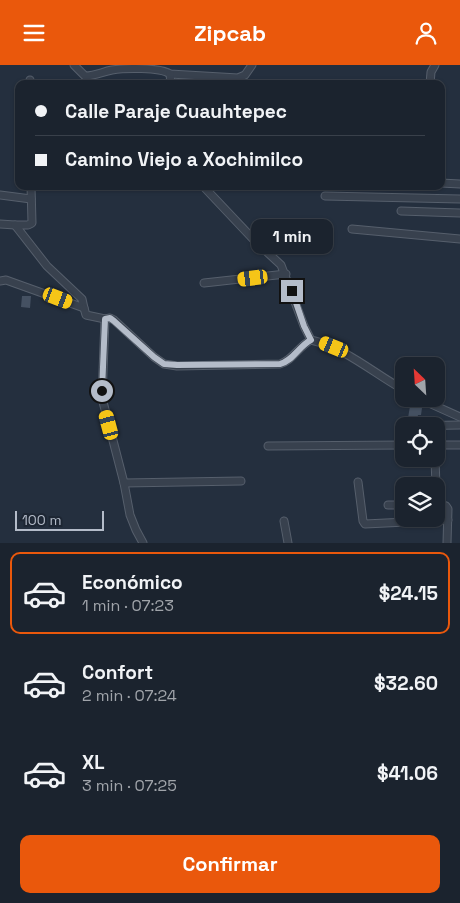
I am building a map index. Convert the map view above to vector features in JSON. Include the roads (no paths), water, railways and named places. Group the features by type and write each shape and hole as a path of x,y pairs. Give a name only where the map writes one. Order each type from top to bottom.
{"street":[{"path":"74,65 85,75 95,75 116,69 161,70 170,74 230,80"},
{"path":"241,80 252,65"},
{"path":"430,80 431,72 435,65"},
{"path":"170,74 170,80"},
{"path":"445,183 460,184"},
{"path":"0,224 28,225 32,223 31,190"},
{"path":"207,190 253,239 281,265 311,340 328,345 356,359 395,385"},
{"path":"0,195 31,199"},
{"path":"325,195 460,199"},
{"path":"401,211 460,213"},
{"path":"14,225 47,266 82,299 86,315 105,319 110,318 164,364 280,364 285,363 300,347 311,340"},
{"path":"352,229 460,239"},
{"path":"204,283 286,274"},
{"path":"0,281 6,281 84,308"},
{"path":"105,319 102,391 130,515 144,543"},
{"path":"438,407 460,417"},
{"path":"445,425 460,425"},
{"path":"268,446 395,445"},
{"path":"445,445 460,445"},
{"path":"124,483 241,481"},
{"path":"358,482 365,524 448,520"},
{"path":"388,505 395,505"},
{"path":"445,506 448,509 447,543"},
{"path":"284,521 288,543"}]}
